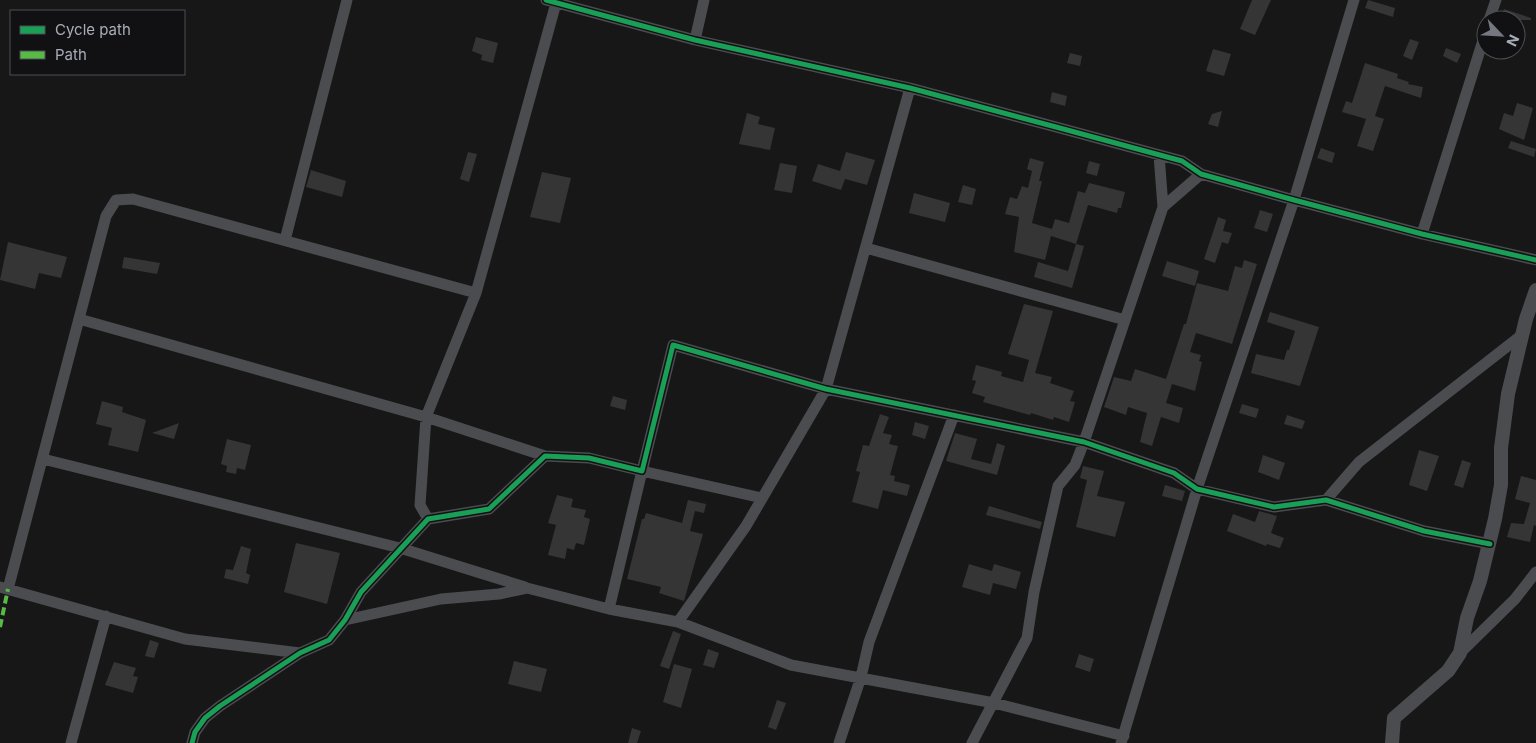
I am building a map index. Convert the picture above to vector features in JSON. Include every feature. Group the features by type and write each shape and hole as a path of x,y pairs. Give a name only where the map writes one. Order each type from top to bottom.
{"street":[{"path":"285,240 347,0"},
{"path":"695,40 704,0"},
{"path":"43,459 400,548 527,588 609,609 678,622 791,665 994,703 1122,739 1198,489 1294,200 1354,0"},
{"path":"428,519 420,505 426,417 476,293 551,1 695,40 910,88 1182,161 1201,174 1294,200 1422,234 1536,260"},
{"path":"1422,234 1477,60"},
{"path":"678,622 746,526 826,389 910,88"},
{"path":"972,743 1027,638 1034,592 1058,486 1075,465 1084,442 1163,207 1159,155"},
{"path":"1163,207 1201,174"},
{"path":"300,653 185,638 4,588 43,459 106,216 116,200 133,198 476,293"},
{"path":"866,248 1125,320"},
{"path":"1460,653 1467,618 1480,582 1490,544 1502,485 1501,448 1508,394 1523,334 1531,315 1536,290"},
{"path":"80,319 426,417 545,456 589,458 642,472 762,498"},
{"path":"1326,500 1359,462 1523,334"},
{"path":"609,609 673,345 826,389 1084,442 1174,473 1198,489 1274,507 1326,500 1424,531 1490,544"},
{"path":"839,743 861,677 868,642 954,415"},
{"path":"192,743 195,732 212,712 300,653 329,640 361,592 428,519 488,509 545,456"},
{"path":"1392,743 1394,718 1443,676 1460,653 1515,599 1536,572"},
{"path":"344,620 441,599 499,594 527,588"},
{"path":"71,743 106,616"}],"building":[{"path":"1252,0 1271,0 1255,35 1240,29"},
{"path":"1368,0 1395,8 1393,17 1365,8"},
{"path":"476,37 498,43 493,63 481,60 482,55 472,51"},
{"path":"1410,39 1419,42 1412,60 1403,56"},
{"path":"1446,48 1461,54 1457,63 1443,56"},
{"path":"1213,49 1231,54 1224,76 1206,71"},
{"path":"1070,53 1082,56 1080,66 1067,63"},
{"path":"1365,63 1398,74 1397,78 1409,82 1408,84 1423,87 1421,98 1385,86 1375,116 1384,119 1373,151 1357,146 1366,119 1342,112 1346,101 1352,103"},
{"path":"1052,92 1067,96 1065,106 1050,102"},
{"path":"1517,103 1533,108 1524,140 1499,129 1504,113 1513,116"},
{"path":"1222,111 1218,127 1208,124 1212,114"},
{"path":"747,113 760,117 758,124 775,128 770,150 739,144"},
{"path":"1511,141 1536,149 1534,157 1508,148"},
{"path":"1321,148 1335,153 1332,163 1317,158"},
{"path":"468,152 477,154 469,182 460,179"},
{"path":"846,152 875,160 867,185 845,179 841,190 812,181 818,164 840,171"},
{"path":"1030,158 1044,162 1039,181 1042,181 1032,223 1052,229 1055,219 1069,223 1078,191 1085,193 1089,183 1125,192 1121,208 1118,208 1117,213 1088,205 1076,244 1051,236 1045,260 1014,252 1019,217 1005,214 1010,197 1017,199 1022,186 1028,188 1032,171 1027,169"},
{"path":"1089,161 1100,164 1097,176 1086,173"},
{"path":"780,163 797,166 792,193 774,190"},
{"path":"311,170 346,181 342,197 306,187"},
{"path":"542,172 571,178 560,223 530,217"},
{"path":"963,185 976,189 972,205 958,202"},
{"path":"914,193 950,203 945,222 909,213"},
{"path":"1260,210 1273,214 1267,232 1254,228"},
{"path":"1218,217 1226,220 1223,231 1232,233 1228,244 1222,242 1215,263 1204,259"},
{"path":"8,242 67,257 61,278 39,273 35,289 0,280"},
{"path":"1076,244 1084,246 1072,288 1034,277 1038,262 1068,271"},
{"path":"124,257 160,263 157,274 122,268"},
{"path":"1244,260 1257,264 1232,344 1196,333 1190,352 1201,355 1199,361 1202,362 1195,391 1172,384 1166,403 1183,408 1179,423 1161,417 1152,446 1140,442 1147,413 1128,407 1126,415 1104,407 1114,377 1131,381 1135,369 1166,379 1184,324 1186,324 1197,283 1228,291 1235,266 1242,268"},
{"path":"1167,261 1199,271 1195,286 1162,276"},
{"path":"1024,304 1053,311 1035,373 1052,377 1050,383 1074,391 1070,401 1075,402 1069,422 1054,417 1053,420 1031,413 1030,415 983,402 985,397 972,393 976,381 972,380 976,365 1002,372 1001,376 1023,382 1029,360 1008,354"},
{"path":"1270,312 1319,327 1300,386 1251,373 1256,354 1284,360 1295,331 1267,322"},
{"path":"613,396 627,400 625,410 610,406"},
{"path":"102,401 123,407 122,412 146,420 138,452 108,445 112,428 96,424"},
{"path":"1242,404 1259,409 1256,418 1239,413"},
{"path":"880,414 889,417 883,433 892,435 889,444 898,446 890,475 895,476 894,481 910,485 907,496 883,490 878,509 852,502 860,472 856,471 863,445 869,446"},
{"path":"1287,415 1305,421 1302,429 1284,424"},
{"path":"915,422 929,426 925,439 912,435"},
{"path":"179,423 174,439 152,433"},
{"path":"955,433 977,439 971,459 991,464 997,443 1005,446 997,475 946,461"},
{"path":"227,439 251,445 245,470 237,468 236,474 226,472 227,466 221,464"},
{"path":"1419,450 1439,456 1427,491 1409,485"},
{"path":"1263,455 1285,463 1279,480 1258,472"},
{"path":"1462,460 1471,463 1463,488 1454,485"},
{"path":"1083,466 1104,471 1097,496 1125,502 1115,537 1076,527 1087,480 1080,478"},
{"path":"1521,476 1536,480 1536,526 1534,525 1530,542 1507,537 1511,523 1524,524 1530,503 1515,499"},
{"path":"1165,485 1185,491 1182,501 1162,496"},
{"path":"557,495 573,499 571,507 586,510 584,517 590,519 584,545 576,543 574,550 567,548 565,559 548,555 556,525 548,523"},
{"path":"688,500 706,504 704,513 695,511 690,531 703,534 684,601 659,593 661,587 627,579 642,519 644,519 646,513 682,523"},
{"path":"989,506 1042,522 1040,529 986,515"},
{"path":"1259,511 1277,516 1271,533 1284,538 1280,548 1267,544 1266,546 1227,531 1233,514 1255,522"},
{"path":"296,543 340,553 327,604 284,592"},
{"path":"241,546 251,549 246,573 250,575 248,584 224,578 226,569 233,570"},
{"path":"969,564 992,571 994,564 1021,572 1016,589 993,583 990,595 962,587"},
{"path":"673,631 681,634 669,669 660,666"},
{"path":"150,640 159,643 154,658 145,656"},
{"path":"708,649 719,653 714,668 703,665"},
{"path":"1079,654 1094,659 1090,672 1075,667"},
{"path":"514,661 547,669 541,692 508,684"},
{"path":"114,662 136,668 133,676 138,677 133,693 105,685"},
{"path":"674,664 692,669 681,708 663,702"},
{"path":"777,700 786,703 776,730 768,727"},
{"path":"632,728 641,731 637,743 628,743"}],"marked path":[{"path":"0,627 8,589"}],"cycle path":[{"path":"546,0 695,40 910,88 1182,161 1201,174 1294,200 1422,234 1536,260"},
{"path":"192,743 195,732 205,718 220,706 300,653 329,640 345,620 361,592 428,519 489,509 545,456 589,458 642,471 673,345 826,389 1084,442 1174,473 1197,489 1274,507 1326,500 1424,531 1490,544"}]}
